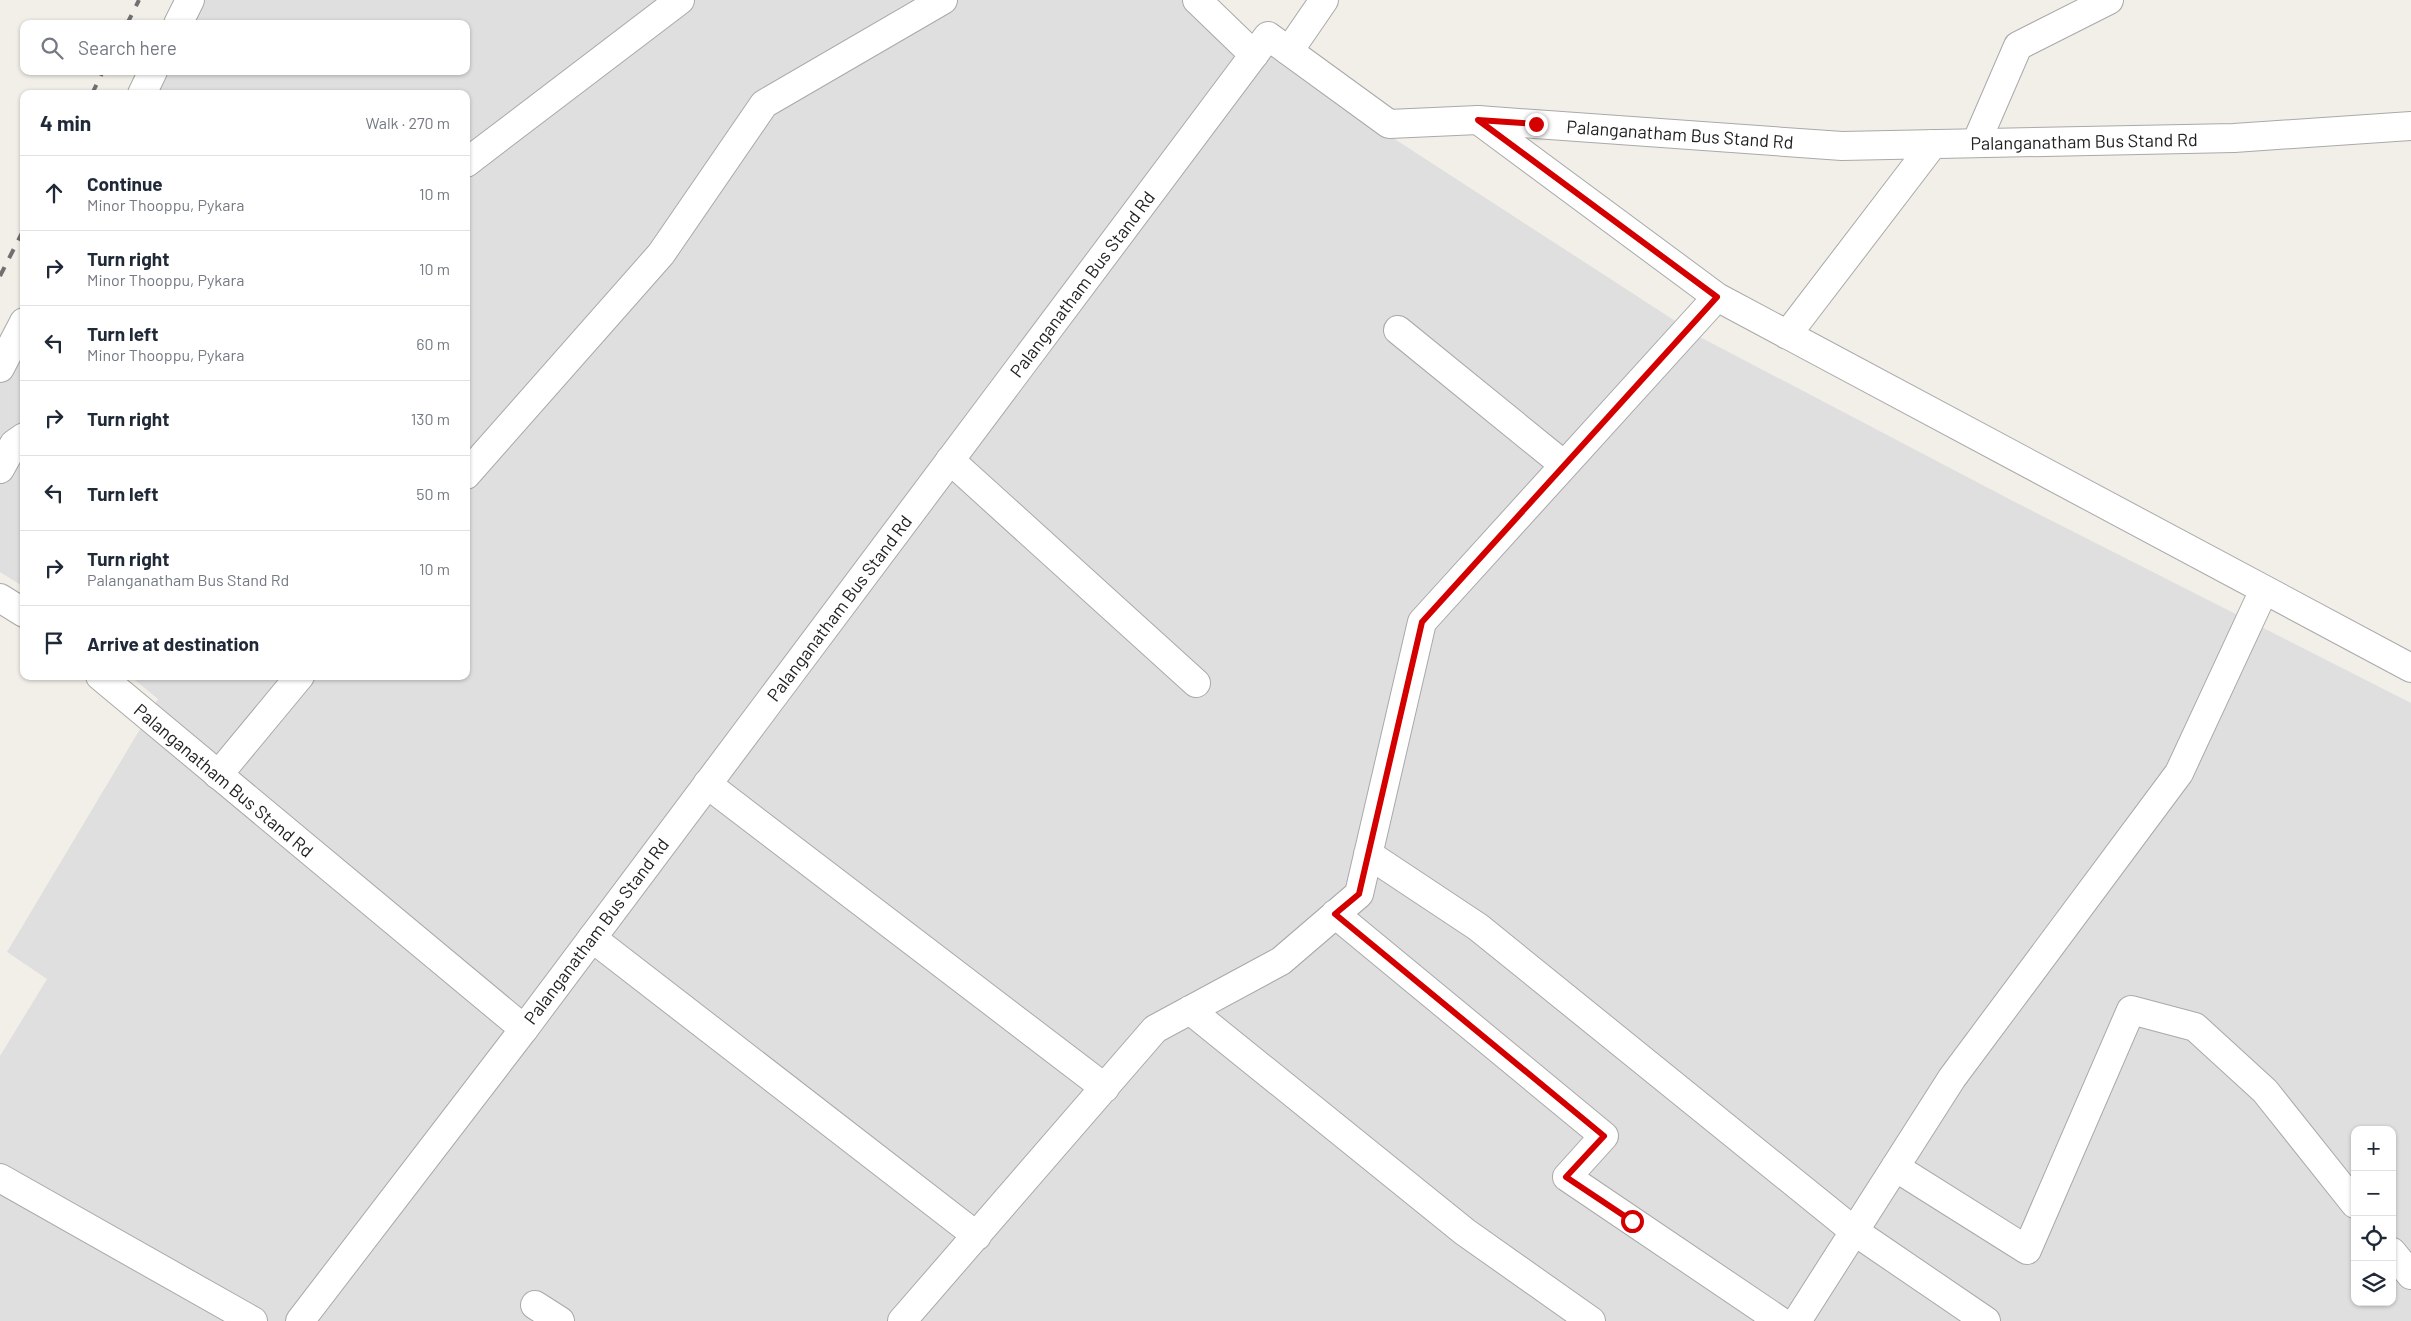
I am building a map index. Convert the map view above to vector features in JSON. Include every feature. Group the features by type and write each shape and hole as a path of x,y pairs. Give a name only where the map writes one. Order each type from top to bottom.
{"street":[{"path":"180,20 190,0"},
{"path":"470,160 680,0"},
{"path":"470,470 661,254 764,104 943,0"},
{"path":"1198,0 1254,55"},
{"path":"1289,51 1324,0"},
{"path":"1976,143 2018,46 2109,0"},
{"name":"Palanganatham Bus Stand Rd","path":"105,680 524,1029 1268,36 1389,124 1478,120 1842,146 2234,138 2411,126"},
{"path":"144,90 151,75"},
{"path":"1478,120 1717,297 2411,668"},
{"path":"1787,335 1933,144"},
{"path":"902,1321 1155,1029 1281,961 1359,894 1422,622 1717,297"},
{"path":"0,368 20,330"},
{"path":"1398,330 1564,466"},
{"path":"0,469 14,444 20,439"},
{"path":"950,460 1196,683"},
{"path":"1797,1321 1952,1078 2179,774 2264,590"},
{"path":"0,598 20,610"},
{"path":"218,775 297,680"},
{"path":"707,784 1105,1088"},
{"path":"1368,854 1478,927 1854,1231 1986,1321"},
{"path":"1335,914 1604,1136 1566,1177 1780,1321"},
{"path":"592,938 977,1236"},
{"path":"1190,1010 1465,1232 1591,1321"},
{"path":"1894,1167 2027,1250 2131,1010 2195,1028 2265,1091 2351,1199"},
{"path":"300,1321 524,1029"},
{"path":"0,1178 253,1321"},
{"path":"2396,1257 2411,1275"},
{"path":"535,1306 560,1321"}],"shaded area":[{"path":"185,0 1206,0 1353,112 1700,337 2013,501 2411,703 2411,1321 0,1321 0,1056 47,979 7,952 158,699 135,680 470,680 470,90 141,90 148,75 470,75 470,20 176,20"},
{"path":"20,322 20,584 0,572 0,357"}],"railway":[{"path":"129,20 139,0"},
{"path":"94,90 101,75"},
{"path":"0,276 20,237"}],"route":[{"path":"1536,124 1478,120 1717,297 1422,622 1359,894 1335,914 1604,1136 1566,1177 1632,1221"}]}
